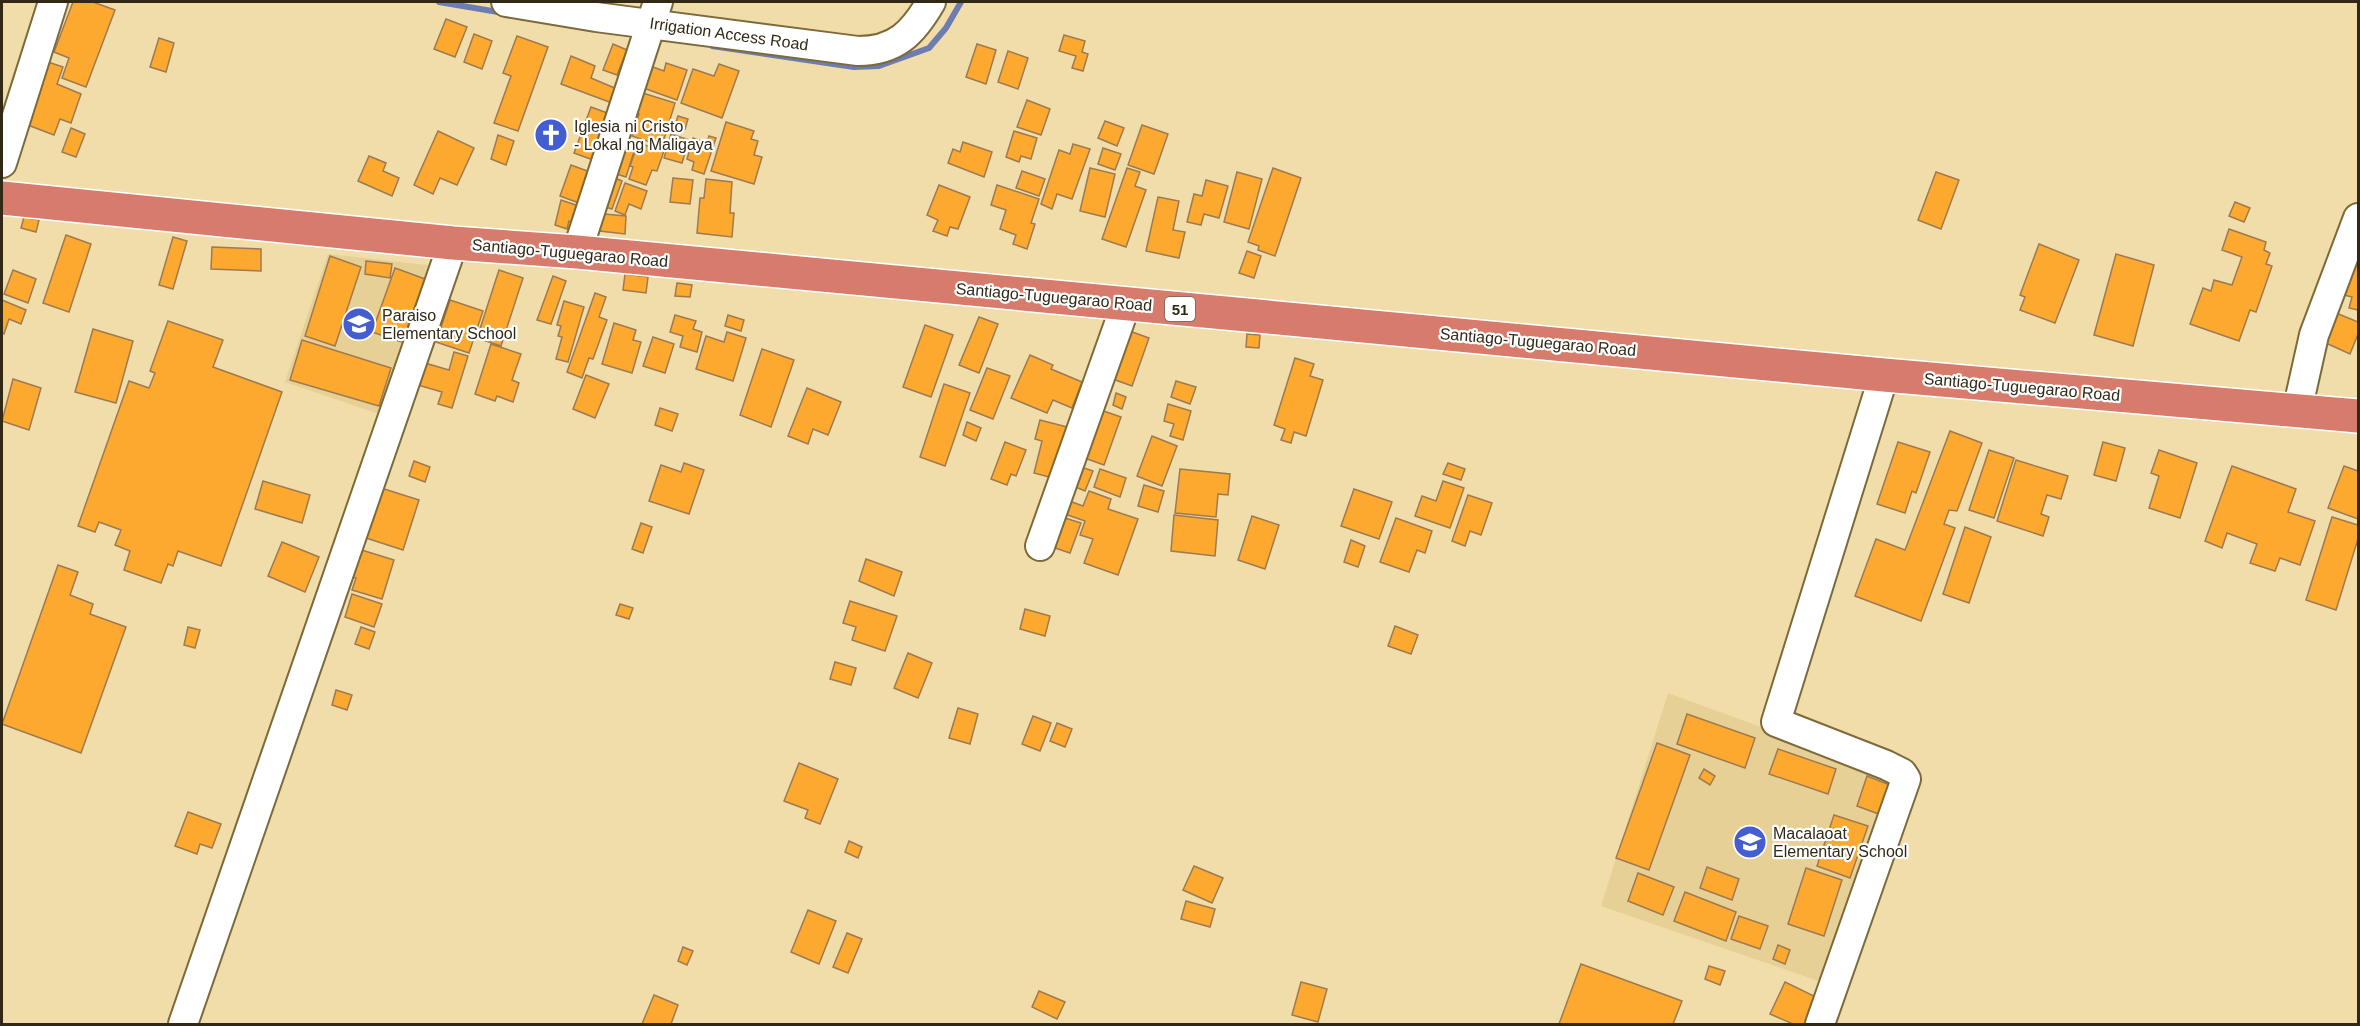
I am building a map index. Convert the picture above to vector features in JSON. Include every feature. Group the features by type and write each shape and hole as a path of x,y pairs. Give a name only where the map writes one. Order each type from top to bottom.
{"highway":[{"name":"Santiago-Tuguegarao Road","path":"2,198 453,243 577,252 1884,375 2358,416"}],"street":[{"path":"2,163 53,2"},
{"name":"Irrigation Access Road","path":"506,2 596,17 654,12 858,51 877,51 901,40 920,20 931,2"},
{"path":"577,252 654,12"},
{"path":"2297,411 2314,335 2358,218"},
{"path":"183,1024 453,243"},
{"path":"1040,546 1126,304"},
{"path":"1820,1024 1906,779 1902,773 1886,765 1776,722 1884,375"}],"shaded area":[{"name":"Paraiso Elementary School","path":"328,254 436,266 382,415 285,382"},
{"name":"Macalaoat Elementary School","path":"1668,693 1903,779 1830,985 1601,906"}],"building":[{"path":"73,2 93,2 115,10 86,87 62,78 69,58 54,52"},
{"path":"446,19 467,27 455,57 434,49"},
{"path":"474,34 492,41 482,69 464,62"},
{"path":"1064,35 1085,41 1082,52 1088,54 1083,71 1072,68 1076,56 1059,51"},
{"path":"517,36 548,47 518,131 494,123 511,76 503,73"},
{"path":"159,38 174,43 166,72 150,67"},
{"path":"613,44 627,50 617,75 603,70"},
{"path":"977,44 996,50 986,84 966,77"},
{"path":"1008,51 1028,58 1018,89 998,82"},
{"path":"571,56 595,66 591,78 617,89 612,103 561,84"},
{"path":"48,62 63,67 57,84 81,94 71,123 60,119 54,135 25,124"},
{"path":"642,63 664,71 666,63 687,70 677,100 635,85"},
{"path":"719,64 739,71 722,118 681,103 693,69 714,76"},
{"path":"633,90 675,103 662,146 632,136 639,114 626,111"},
{"path":"1027,100 1050,109 1041,135 1017,127"},
{"path":"591,107 610,114 593,160 574,153"},
{"path":"678,116 688,119 685,129 675,126"},
{"path":"1105,121 1124,128 1117,146 1098,138"},
{"path":"726,122 754,131 751,139 758,141 754,155 762,157 754,184 711,171"},
{"path":"1142,125 1168,134 1154,174 1128,165"},
{"path":"71,128 85,134 76,157 62,152"},
{"path":"438,131 474,148 457,185 440,178 433,194 414,185"},
{"path":"1014,131 1037,138 1031,159 1021,156 1019,162 1006,157"},
{"path":"671,134 689,140 682,163 664,158"},
{"path":"498,135 514,141 506,165 491,159"},
{"path":"617,135 637,142 626,177 604,170"},
{"path":"709,136 716,138 704,174 692,170 694,162 687,159 693,138 707,143"},
{"path":"963,142 992,152 984,177 948,163 953,149 960,152"},
{"path":"638,143 664,151 657,171 652,170 646,185 629,179 633,167 630,166"},
{"path":"1073,144 1090,149 1072,199 1057,194 1052,209 1041,204 1059,150 1070,154"},
{"path":"1103,148 1121,154 1115,170 1098,164"},
{"path":"369,156 386,163 383,171 399,178 392,196 358,181"},
{"path":"571,165 590,172 579,203 560,196"},
{"path":"1090,168 1115,174 1105,217 1080,211"},
{"path":"1127,168 1140,172 1135,186 1146,190 1126,247 1102,239"},
{"path":"1273,168 1301,178 1275,256 1258,250 1259,246 1248,242"},
{"path":"1022,171 1045,179 1039,196 1016,188"},
{"path":"1237,172 1262,179 1249,229 1224,222"},
{"path":"1936,172 1959,180 1941,229 1918,220"},
{"path":"606,174 622,181 612,209 605,207"},
{"path":"673,178 693,180 690,204 670,202"},
{"path":"706,179 732,182 730,213 734,213 732,237 697,233 700,198 704,198"},
{"path":"1206,180 1228,186 1219,218 1204,214 1201,225 1187,222 1194,194 1202,196"},
{"path":"625,183 647,191 641,209 629,204 625,215 615,211"},
{"path":"939,185 970,197 958,229 950,227 947,236 933,231 938,220 927,215"},
{"path":"997,185 1039,199 1031,223 1035,224 1027,249 1013,244 1016,235 1000,229 1006,210 991,205"},
{"path":"1158,197 1179,201 1173,230 1185,232 1179,258 1146,251"},
{"path":"561,200 579,206 573,223 569,221 567,229 555,225"},
{"path":"2235,202 2250,208 2244,222 2229,216"},
{"path":"593,213 626,216 625,234 591,230"},
{"path":"24,217 39,220 36,232 21,228"},
{"path":"2229,229 2266,242 2264,250 2270,253 2266,264 2272,266 2256,312 2250,310 2239,341 2190,324 2203,288 2211,291 2214,280 2232,285 2242,257 2222,250"},
{"path":"66,235 91,244 69,312 43,303"},
{"path":"173,237 187,241 173,289 159,285"},
{"path":"2039,244 2079,260 2055,323 2020,310 2025,297 2020,295"},
{"path":"2358,244 2358,310 2349,308 2352,297 2344,295"},
{"path":"212,247 261,249 261,271 211,269"},
{"path":"1247,251 1261,256 1254,278 1239,273"},
{"path":"2116,254 2154,265 2133,346 2094,335"},
{"path":"330,256 361,267 335,346 305,336"},
{"path":"366,261 392,264 390,278 365,274"},
{"path":"395,268 425,279 402,342 372,332"},
{"path":"13,270 36,279 28,303 4,294"},
{"path":"499,270 523,278 501,346 477,338"},
{"path":"625,274 648,277 646,293 623,290"},
{"path":"553,276 566,281 551,324 537,320"},
{"path":"677,283 692,285 690,297 675,296"},
{"path":"595,293 606,297 599,317 607,320 593,359 589,358 582,378 567,372"},
{"path":"2,300 26,310 21,324 9,319 4,334 2,333"},
{"path":"450,300 483,311 469,353 436,342"},
{"path":"564,301 584,307 568,362 556,359 562,337 558,336 561,326 557,325"},
{"path":"2329,310 2358,322 2358,334 2350,354 2317,339"},
{"path":"675,315 696,321 693,329 702,332 697,352 680,347 683,336 670,332"},
{"path":"728,315 744,320 741,331 725,326"},
{"path":"979,317 998,324 979,373 959,365"},
{"path":"168,321 223,340 213,367 282,392 221,566 178,551 173,566 168,564 161,583 124,570 130,551 115,545 121,530 99,522 95,532 78,526 129,381 149,388 155,373 150,371"},
{"path":"614,323 636,330 633,340 641,342 632,373 602,364"},
{"path":"925,325 953,335 931,397 903,387"},
{"path":"93,329 133,341 116,403 75,392"},
{"path":"1124,329 1149,338 1132,386 1107,377"},
{"path":"727,332 746,338 733,381 696,369 706,336 724,342"},
{"path":"1247,334 1260,335 1259,348 1246,347"},
{"path":"653,337 674,344 665,373 643,366"},
{"path":"302,340 391,368 379,406 290,380"},
{"path":"491,344 521,354 512,380 519,383 513,402 497,396 495,401 475,394"},
{"path":"762,349 794,360 771,427 740,415"},
{"path":"454,352 468,356 452,408 438,404 442,392 411,383 418,361 449,370"},
{"path":"1030,355 1053,365 1051,369 1082,382 1072,408 1053,400 1047,413 1011,398"},
{"path":"1295,358 1314,364 1310,376 1323,380 1306,436 1294,432 1291,443 1281,440 1285,429 1274,425"},
{"path":"987,368 1010,376 993,419 970,410"},
{"path":"586,375 609,384 595,418 573,409"},
{"path":"13,379 41,388 29,430 2,421"},
{"path":"1176,381 1196,387 1190,404 1171,397"},
{"path":"944,384 970,393 945,466 920,457"},
{"path":"807,388 841,402 828,435 813,429 808,444 788,436"},
{"path":"1116,393 1126,397 1122,409 1113,405"},
{"path":"1168,404 1191,411 1183,440 1170,436 1174,424 1164,421"},
{"path":"660,408 678,414 672,431 655,425"},
{"path":"1095,408 1121,417 1104,465 1079,456"},
{"path":"1040,420 1075,429 1057,479 1034,473 1042,441 1035,439"},
{"path":"967,422 981,428 976,441 963,435"},
{"path":"1950,431 1982,443 1957,511 1949,510 1944,524 1955,528 1921,621 1855,596 1876,539 1905,550"},
{"path":"1152,436 1177,446 1162,486 1137,476"},
{"path":"1005,442 1026,450 1016,476 1011,474 1007,485 991,479"},
{"path":"1898,442 1930,452 1916,493 1912,491 1905,513 1877,504"},
{"path":"2103,442 2125,448 2116,481 2094,475"},
{"path":"1989,450 2014,458 1994,518 1969,510"},
{"path":"2159,450 2197,463 2180,518 2149,508 2159,476 2151,473"},
{"path":"2016,460 2068,476 2061,499 2047,495 2041,514 2049,517 2043,536 1997,521"},
{"path":"414,461 430,467 425,482 409,476"},
{"path":"684,463 704,470 689,514 649,501 661,465 681,472"},
{"path":"1448,463 1465,469 1461,480 1443,474"},
{"path":"1072,464 1093,471 1085,491 1066,483"},
{"path":"2232,466 2296,489 2288,512 2315,521 2300,565 2280,558 2275,571 2250,563 2257,544 2227,533 2222,548 2205,541"},
{"path":"2344,466 2358,471 2358,519 2328,508"},
{"path":"1100,469 1126,478 1120,497 1094,487"},
{"path":"1180,469 1230,474 1228,495 1218,494 1216,517 1175,513"},
{"path":"263,481 310,495 302,523 255,509"},
{"path":"1443,481 1464,488 1450,528 1415,516 1422,496 1436,501"},
{"path":"1144,485 1164,491 1158,512 1138,506"},
{"path":"378,487 419,500 403,550 363,537"},
{"path":"1354,489 1392,502 1379,539 1341,526"},
{"path":"1089,491 1111,499 1108,509 1138,519 1118,575 1084,563 1093,539 1080,535 1085,521 1059,512 1064,499 1083,506"},
{"path":"1468,495 1492,503 1481,535 1470,531 1465,546 1452,541"},
{"path":"1174,515 1218,520 1215,556 1171,551"},
{"path":"1252,516 1279,525 1265,569 1238,560"},
{"path":"2332,517 2358,525 2358,539 2336,610 2306,600"},
{"path":"1065,518 1081,523 1070,553 1055,548"},
{"path":"1396,518 1432,531 1425,553 1417,550 1409,572 1380,562"},
{"path":"641,523 652,527 643,553 632,549"},
{"path":"1965,527 1991,537 1969,603 1943,594"},
{"path":"1351,540 1365,546 1358,567 1344,562"},
{"path":"282,542 319,557 305,592 268,576"},
{"path":"352,547 394,560 382,599 352,590 356,578 349,576"},
{"path":"866,559 902,572 894,596 859,581"},
{"path":"58,565 78,572 70,595 93,604 90,614 126,627 81,753 2,724"},
{"path":"352,594 382,604 374,627 345,617"},
{"path":"850,601 897,616 885,651 852,640 856,627 843,623"},
{"path":"620,604 633,608 629,619 616,615"},
{"path":"1025,609 1050,616 1045,636 1020,629"},
{"path":"1395,626 1418,635 1411,654 1388,646"},
{"path":"188,627 200,630 195,648 184,645"},
{"path":"361,627 375,632 369,649 355,644"},
{"path":"908,653 932,663 918,698 894,688"},
{"path":"835,662 856,668 851,685 830,679"},
{"path":"336,690 352,695 347,710 332,705"},
{"path":"958,708 978,714 970,744 949,738"},
{"path":"1687,714 1755,738 1745,768 1677,744"},
{"path":"1033,716 1051,723 1040,751 1022,744"},
{"path":"1057,723 1072,729 1065,747 1050,741"},
{"path":"1657,743 1690,755 1649,870 1616,858"},
{"path":"1778,749 1836,769 1828,794 1769,774"},
{"path":"799,763 838,779 820,824 805,818 808,810 784,801"},
{"path":"1704,769 1715,776 1710,785 1699,778"},
{"path":"1867,776 1895,787 1884,816 1857,806"},
{"path":"188,812 221,824 212,848 200,844 197,854 175,846"},
{"path":"1834,815 1868,826 1850,878 1817,866"},
{"path":"849,841 862,847 858,858 845,852"},
{"path":"1194,866 1223,878 1212,903 1183,890"},
{"path":"1707,867 1739,879 1732,900 1700,888"},
{"path":"1806,868 1842,880 1824,936 1788,924"},
{"path":"1638,873 1674,887 1663,915 1628,901"},
{"path":"1685,892 1736,912 1726,941 1674,921"},
{"path":"1186,901 1215,909 1210,927 1181,919"},
{"path":"808,910 836,921 819,964 791,952"},
{"path":"1739,916 1768,926 1760,949 1731,939"},
{"path":"847,933 862,939 848,973 833,967"},
{"path":"1778,945 1790,950 1785,964 1773,959"},
{"path":"683,947 693,951 687,965 678,961"},
{"path":"1581,964 1682,1001 1673,1024 1559,1024"},
{"path":"1709,966 1725,971 1720,985 1705,979"},
{"path":"1301,982 1327,989 1318,1022 1292,1015"},
{"path":"1785,982 1816,997 1804,1024 1793,1024 1770,1014"},
{"path":"1039,991 1065,1002 1057,1019 1032,1007"},
{"path":"654,995 678,1005 671,1024 642,1024"}],"waterway":[{"path":"439,2 504,13"},
{"path":"712,46 854,67 879,66 929,48 946,28 961,2"}],"place":[{"name":"Iglesia ni Cristo - Lokal ng Maligaya","path":"551,135"},
{"name":"Paraiso Elementary School","path":"359,324"},
{"name":"Macalaoat Elementary School","path":"1750,842"}]}
